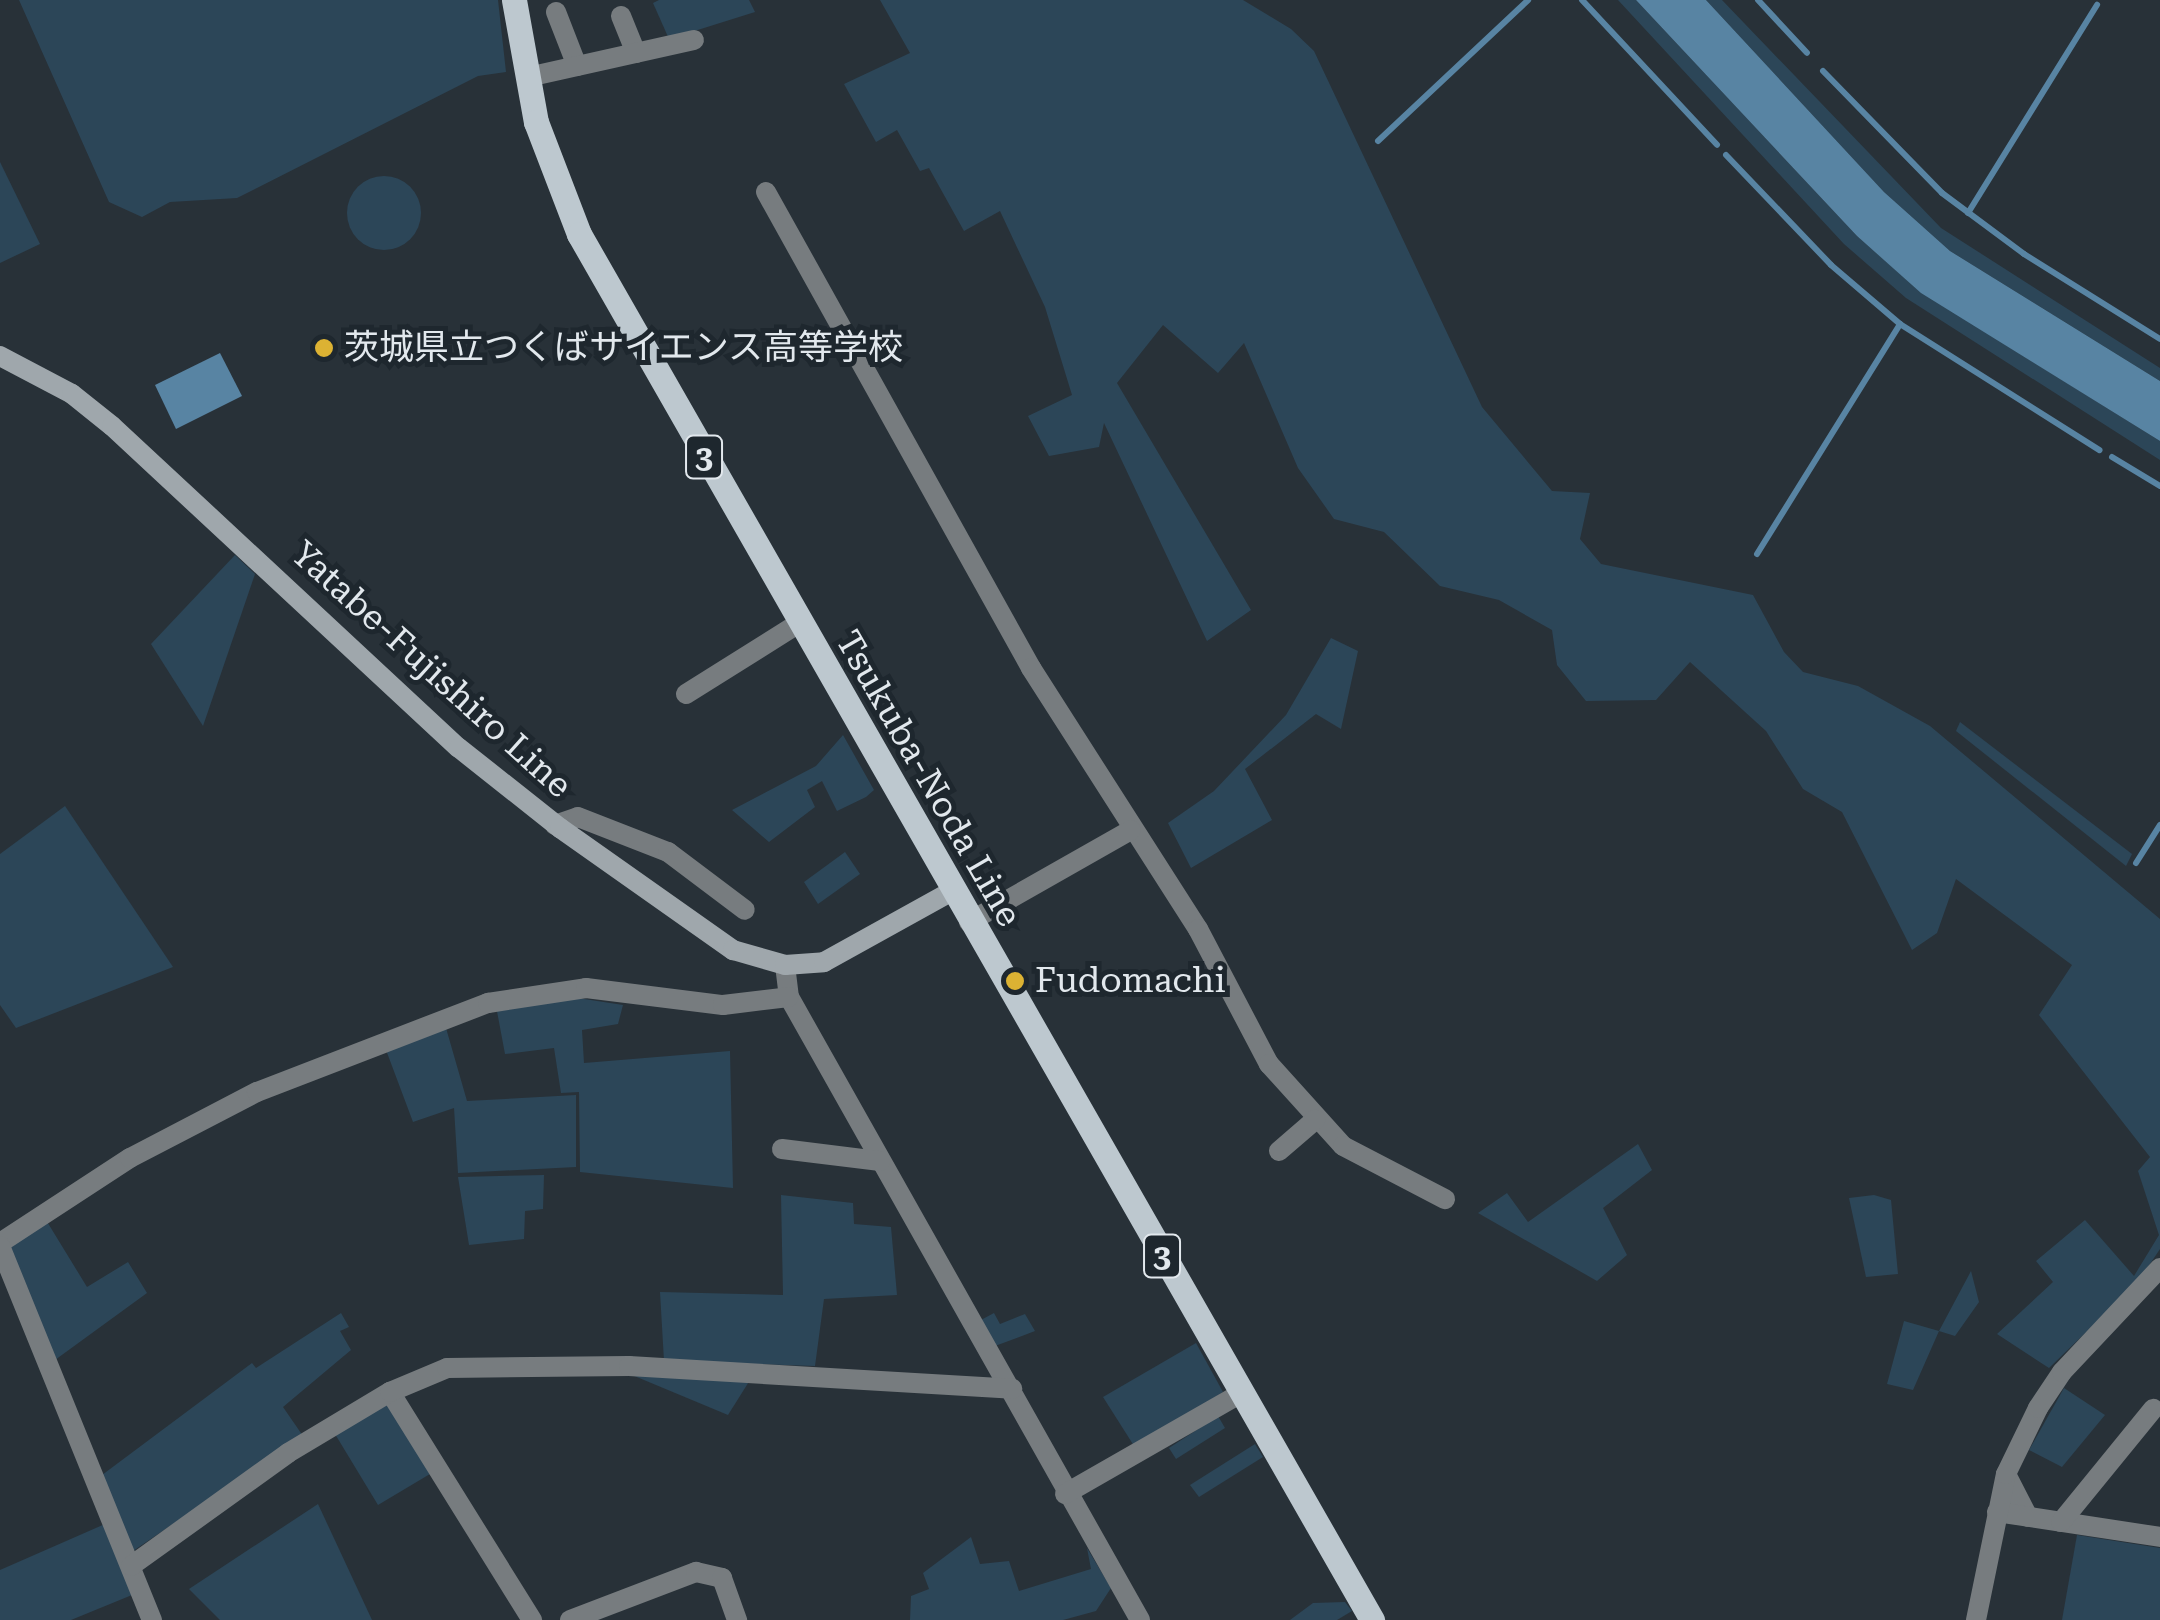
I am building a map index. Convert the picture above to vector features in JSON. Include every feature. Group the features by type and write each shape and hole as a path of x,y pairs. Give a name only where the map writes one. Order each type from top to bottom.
{"main road":[{"name":"Tsukuba-Noda Line","path":"514,0 552,174 579,234 969,922 1372,1620"},
{"name":"Yatabe-Fujishiro Line","path":"0,356 72,394 112,426 459,748 555,825 733,950 784,964 845,955 952,891"}],"street":[{"path":"556,12 577,66"},
{"path":"621,16 636,53"},
{"path":"528,77 694,40"},
{"path":"766,192 1030,668 1198,929 1269,1064 1315,1120 1365,1160 1446,1200"},
{"path":"686,694 799,623"},
{"path":"555,825 578,817 668,852 744,910"},
{"path":"969,922 1131,830"},
{"path":"784,964 789,997 1012,1389 1065,1494 1140,1620"},
{"path":"152,1620 0,1244 130,1158 257,1092 488,1004 586,988 723,1006 789,997"},
{"path":"1279,1151 1315,1120"},
{"path":"782,1150 880,1161"},
{"path":"1976,1620 2006,1474 2062,1372 2160,1268"},
{"path":"132,1566 288,1453 390,1392 448,1368 492,1364 822,1374 1012,1389"},
{"path":"390,1392 532,1620"},
{"path":"1065,1494 1241,1393"},
{"path":"2062,1522 2154,1409"},
{"path":"2006,1474 2028,1517"},
{"path":"1997,1512 2160,1537"},
{"path":"570,1620 696,1572 722,1578 737,1620"}],"shaded area":[{"path":"19,0 498,0 506,72 478,76 237,198 170,202 142,217 109,202"},
{"path":"749,0 755,12 669,39 653,3"},
{"path":"880,0 1243,0 1291,29 1314,51 1482,407 1552,491 1590,493 1580,539 1601,564 1753,595 1784,652 1803,672 1858,686 1930,726 2160,919 2160,1249 2138,1282 2049,1368 1997,1334 2053,1282 2036,1261 2085,1220 2134,1276 2159,1235 2138,1171 2150,1157 2039,1015 2072,965 1956,879 1937,933 1912,950 1842,812 1803,789 1766,731 1690,662 1656,700 1586,701 1557,665 1552,630 1499,600 1440,586 1384,532 1334,519 1298,468 1244,343 1218,373 1163,325 1117,383 1251,610 1207,641 1104,423 1099,447 1049,456 1028,416 1072,395 1045,307 1000,211 964,231 929,168 920,171 897,130 876,142 844,84 910,53"},
{"path":"1618,0 1636,0 1857,236 1921,292 2160,441 2160,460 1906,298 1844,244"},
{"path":"1636,0 1706,0 1884,192 1950,251 2160,381 2160,441 1921,293 1857,236"},
{"path":"1706,0 1722,0 1941,228 2160,368 2160,381 1950,251 1884,192"},
{"path":"0,162 40,244 0,263"},
{"path":"384,176 410,187 421,213 410,239 384,250 358,239 347,213 358,187"},
{"path":"220,353 242,396 176,429 155,385"},
{"path":"235,555 255,574 203,726 151,644"},
{"path":"1331,638 1358,651 1341,729 1316,714 1245,769 1272,820 1191,868 1168,823 1214,791 1286,715"},
{"path":"1960,722 2132,854 2126,866 1956,731"},
{"path":"843,735 874,790 866,797 837,811 822,781 807,790 815,807 769,842 732,810 816,766"},
{"path":"65,806 173,967 16,1028 0,1005 0,854"},
{"path":"845,852 860,874 818,904 804,882"},
{"path":"565,996 623,1005 618,1024 582,1030 584,1063 730,1051 733,1188 580,1172 579,1092 561,1093 554,1048 505,1054 496,1006"},
{"path":"446,1028 467,1101 576,1095 576,1167 458,1173 454,1108 413,1122 386,1050"},
{"path":"1638,1144 1652,1170 1603,1208 1627,1255 1597,1281 1478,1213 1507,1193 1528,1222"},
{"path":"544,1175 543,1209 525,1211 524,1239 469,1245 458,1177"},
{"path":"781,1195 853,1203 854,1224 891,1227 897,1295 824,1299 815,1366 664,1361 660,1292 783,1295"},
{"path":"1874,1195 1891,1200 1898,1274 1866,1277 1849,1198"},
{"path":"46,1220 87,1287 128,1262 147,1293 55,1360 10,1248"},
{"path":"1971,1271 1979,1302 1955,1336 1939,1331"},
{"path":"341,1313 349,1327 340,1331 351,1350 283,1407 303,1436 133,1551 102,1475 252,1363 256,1368"},
{"path":"994,1313 1000,1324 1025,1314 1035,1331 995,1346 979,1321"},
{"path":"1904,1321 1939,1331 1913,1390 1887,1384"},
{"path":"1196,1343 1223,1392 1136,1449 1103,1397"},
{"path":"632,1375 750,1380 728,1415"},
{"path":"2064,1388 2105,1415 2062,1467 2029,1450"},
{"path":"386,1402 430,1474 378,1505 335,1434"},
{"path":"1218,1416 1225,1428 1176,1459 1169,1448"},
{"path":"1255,1444 1263,1457 1199,1497 1190,1485"},
{"path":"318,1504 372,1620 220,1620 189,1589"},
{"path":"105,1524 132,1595 71,1620 0,1620 0,1570"},
{"path":"2077,1535 2160,1548 2160,1620 2062,1620"},
{"path":"971,1537 980,1564 1009,1561 1019,1591 1091,1569 1087,1548 1111,1588 1096,1611 1063,1620 910,1620 911,1596 929,1589 923,1573"},
{"path":"1345,1602 1352,1611 1337,1620 1290,1620 1313,1603"}],"waterway":[{"path":"1378,141 1528,0"},
{"path":"1582,0 1717,145"},
{"path":"1758,0 1807,53"},
{"path":"1968,213 2097,5"},
{"path":"1823,71 1942,193 2024,254 2160,339"},
{"path":"1726,155 1831,265 1900,324 2099,450"},
{"path":"1757,554 1900,324"},
{"path":"2112,457 2160,486"},
{"path":"2136,863 2160,825"}],"place":[{"name":"茨城県立つくばサイエンス高等学校","path":"324,348"},
{"name":"Fudomachi","path":"1015,981"}]}
